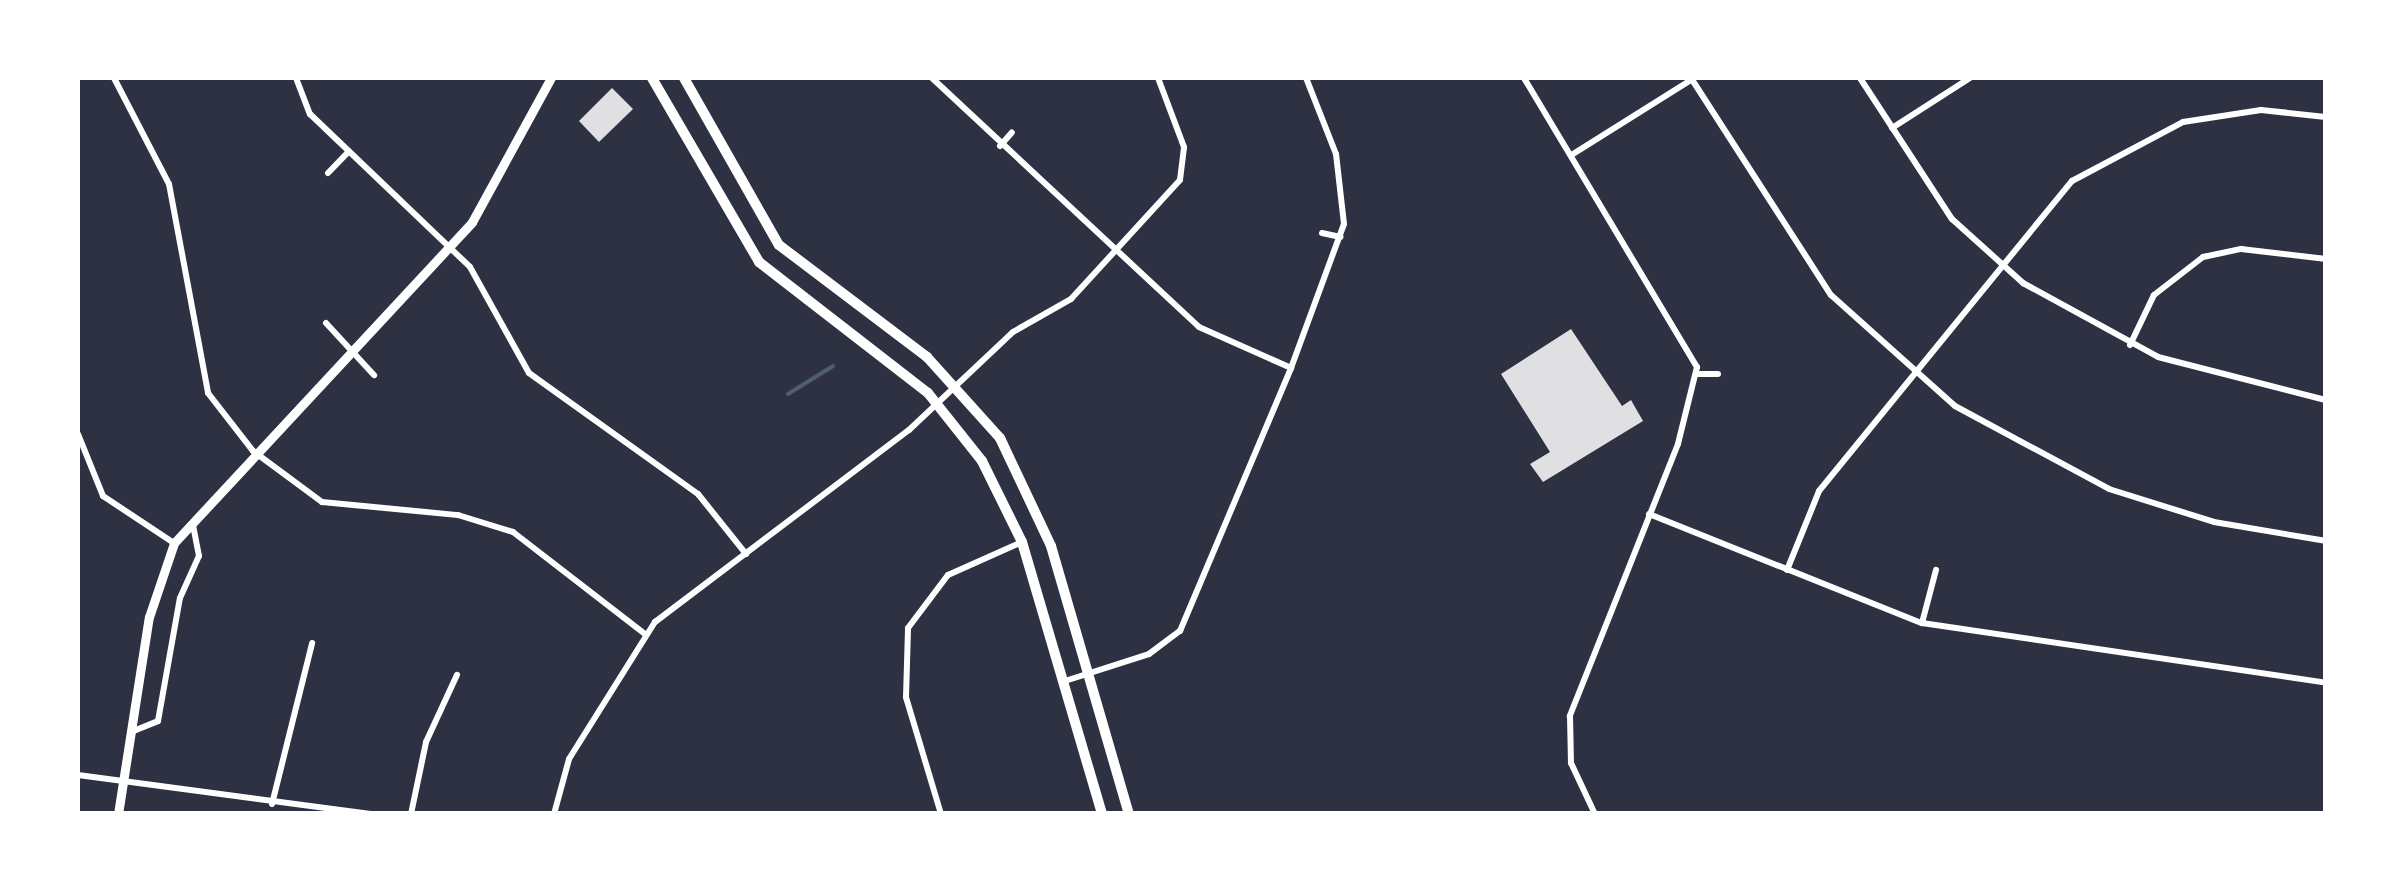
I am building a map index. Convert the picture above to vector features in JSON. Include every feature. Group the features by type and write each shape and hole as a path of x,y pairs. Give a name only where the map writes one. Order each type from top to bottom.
{"main road":[{"path":"652,78 759,262 938,404 982,460 1022,542 1102,814"},
{"path":"684,78 779,245 957,385 1000,438 1040,518 1129,814"}],"street":[{"path":"114,78 169,184 208,393 253,452 322,502 458,515 513,532 644,634"},
{"path":"296,78 304,106 478,279 529,373 698,494 746,554"},
{"path":"118,814 153,599 174,543 253,452 450,247 493,191 551,78"},
{"path":"932,78 1000,146 1199,327 1291,368"},
{"path":"554,814 569,758 644,634 938,404 1013,332 1071,299 1116,251 1185,164 1158,78"},
{"path":"1065,681 1150,654 1180,631 1291,368 1342,236 1341,174 1306,78"},
{"path":"1524,78 1689,341 1697,374 1649,514 1570,716 1571,763 1594,814"},
{"path":"1573,154 1692,78 1831,295 1910,373 1998,434 2109,489 2214,522 2326,541"},
{"path":"1860,78 1952,219 1998,265 2130,345 2218,378 2326,400"},
{"path":"1892,128 1970,78"},
{"path":"1788,570 1819,491 2052,198 2135,139 2234,112 2326,117"},
{"path":"1000,146 1012,132"},
{"path":"328,173 349,151"},
{"path":"1322,233 1342,236"},
{"path":"2130,345 2154,295 2203,257 2241,249 2326,259"},
{"path":"326,323 374,375"},
{"path":"1697,374 1718,374"},
{"path":"78,434 103,496 174,543"},
{"path":"1649,514 1922,624 2326,682"},
{"path":"131,732 158,720 180,598 198,556 192,518"},
{"path":"941,814 906,697 910,623 948,574 1022,542"},
{"path":"1922,624 1936,570"},
{"path":"272,804 312,643"},
{"path":"410,814 426,742 457,674"},
{"path":"78,775 272,804 372,814"}],"building":[{"path":"612,88 633,109 599,142 579,121"},
{"path":"1571,329 1622,406 1631,400 1643,421 1543,482 1530,464 1550,452 1501,374"}],"waterway":[{"path":"788,394 833,366"}]}
